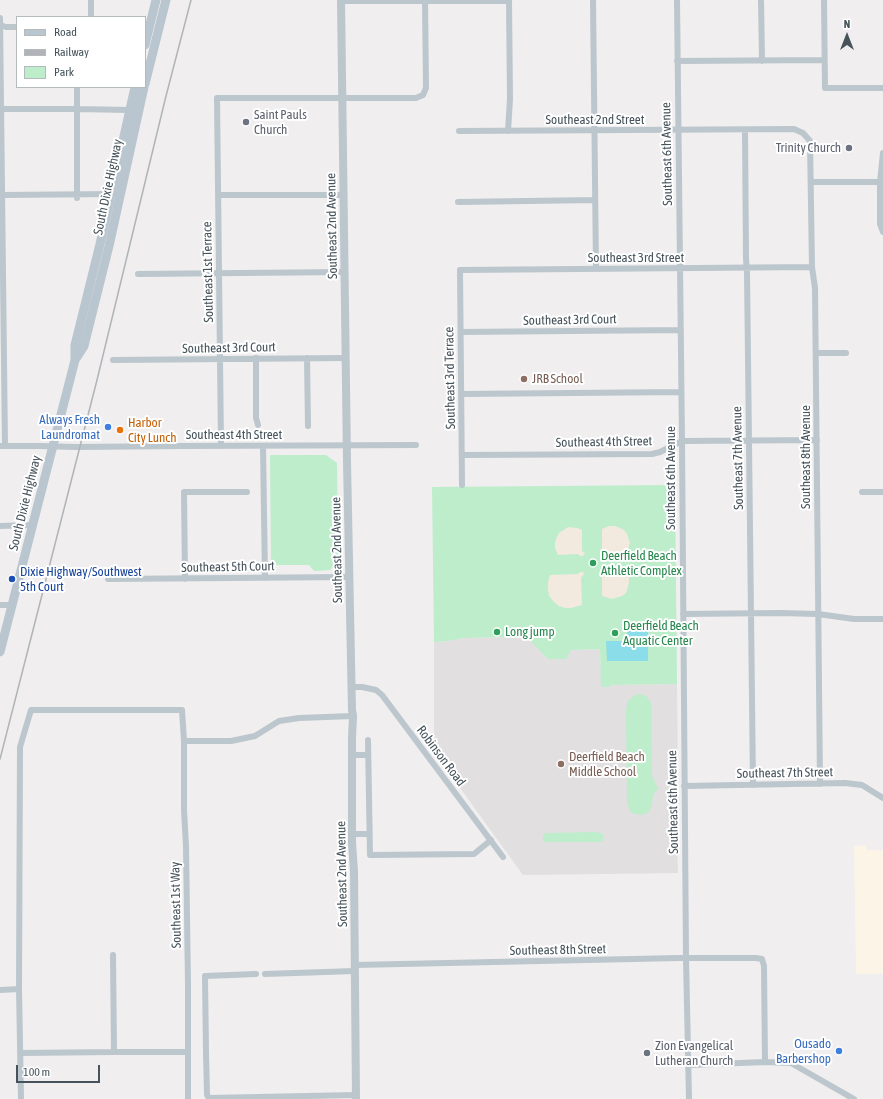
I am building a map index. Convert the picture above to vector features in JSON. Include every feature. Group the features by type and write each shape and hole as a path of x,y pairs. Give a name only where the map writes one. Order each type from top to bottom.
{"main road":[{"path":"147,26 156,0"},
{"path":"146,80 166,0"},
{"name":"South Dixie Highway","path":"116,194 129,110 135,88"},
{"name":"South Dixie Highway","path":"0,652 75,360 84,346 116,194 144,88"}],"street":[{"path":"91,0 91,16"},
{"path":"341,0 509,1 510,99 508,132"},
{"name":"Southeast 2nd Avenue","path":"341,0 349,577 353,716 352,755 356,1097"},
{"path":"593,0 596,269"},
{"name":"Southeast 6th Avenue","path":"677,0 684,786 689,1099"},
{"path":"761,0 762,61"},
{"path":"824,0 825,88 883,88"},
{"path":"342,98 416,98 424,95 426,88 425,1"},
{"path":"0,18 2,109 3,446"},
{"path":"0,25 6,27 16,27"},
{"path":"147,26 159,26"},
{"path":"677,61 824,60"},
{"path":"77,88 77,196"},
{"name":"Southeast 1st Terrace","path":"221,446 217,98 342,98"},
{"path":"2,109 77,108 129,110"},
{"name":"Southeast 2nd Street","path":"459,131 508,132 794,129 803,133"},
{"name":"Southeast 7th Avenue","path":"745,130 753,785"},
{"name":"Southeast 8th Avenue","path":"803,133 810,141 812,267 815,288 820,784"},
{"path":"883,153 880,224 883,232"},
{"path":"811,182 881,182"},
{"path":"2,192 77,196 116,194"},
{"path":"218,195 344,195"},
{"path":"458,202 595,200"},
{"name":"Southeast 3rd Street","path":"460,270 812,267"},
{"name":"Southeast 3rd Terrace","path":"460,270 462,485"},
{"path":"138,274 345,272"},
{"name":"Southeast 3rd Court","path":"461,332 680,330"},
{"path":"816,353 846,353"},
{"path":"256,358 256,418 258,425"},
{"path":"308,358 308,426"},
{"name":"Southeast 3rd Court","path":"112,360 346,358"},
{"path":"462,394 681,392"},
{"name":"Southeast 4th Street","path":"462,455 652,454 660,452 682,441 817,440"},
{"name":"Southeast 4th Street","path":"3,446 416,445"},
{"path":"263,446 265,578"},
{"path":"185,579 184,492 246,492"},
{"path":"862,492 883,492"},
{"path":"0,526 32,525"},
{"name":"Southeast 5th Court","path":"108,579 349,577"},
{"path":"0,605 12,605"},
{"path":"683,614 751,612 818,614 854,619 883,619"},
{"name":"Robinson Road","path":"352,687 362,687 376,690 382,695 503,857"},
{"name":"Southeast 1st Way","path":"19,990 20,747 31,710 182,710 186,846 188,1099"},
{"path":"184,741 231,741 255,736 279,721 298,718 353,716"},
{"path":"368,740 370,856 474,854 491,840"},
{"path":"352,755 368,755"},
{"name":"Southeast 7th Street","path":"684,786 845,783 862,785 883,798"},
{"path":"353,834 369,834"},
{"path":"113,955 114,1052"},
{"name":"Southeast 8th Street","path":"265,974 355,968 686,958 762,959 764,966 765,1062"},
{"path":"256,974 205,976 207,1096 209,1098 356,1097"},
{"path":"0,990 19,990 21,1099"},
{"path":"20,1054 187,1052"},
{"path":"689,1065 765,1062 791,1063 854,1099"}],"shaded area":[{"name":"Deerfield Beach Middle School","path":"524,635 548,659 571,650 600,649 601,687 610,687 610,685 677,684 678,777 670,783 670,790 679,796 679,832 675,835 678,873 523,875 434,752 434,642 465,638 510,637"},
{"path":"866,845 867,850 883,850 883,974 856,974 854,846"}],"green space":[{"path":"270,455 326,455 337,463 338,562 330,570 314,571 309,565 271,565"},
{"path":"675,485 677,684 610,685 610,687 601,687 600,649 571,650 566,659 548,659 524,635 510,637 465,638 434,642 432,487"},
{"path":"637,694 644,695 651,703 652,776 658,789 653,795 650,810 643,815 634,814 630,811 627,801 626,710 628,701"},
{"path":"596,832 603,834 603,841 545,842 543,840 543,835 546,833"}],"sand":[{"path":"609,526 620,528 627,534 630,543 627,553 606,553 601,555 602,529"},
{"path":"568,527 582,530 582,551 585,553 583,556 578,554 558,555 555,548 555,542 559,533"},
{"path":"603,569 606,571 627,571 629,583 626,593 612,599 602,596 602,575 600,574 600,571"},
{"path":"583,572 584,574 581,578 582,605 571,608 559,606 549,596 548,582 550,575 578,574"}],"water":[{"path":"627,626 648,626 648,661 607,661 606,641 627,641"}],"railway":[{"path":"0,759 97,380 166,96 191,0"}],"place":[{"name":"Saint Pauls Church","path":"246,122"},
{"name":"Trinity Church","path":"849,148"},
{"name":"JRB School","path":"524,379"},
{"name":"Always Fresh Laundromat","path":"108,427"},
{"name":"Harbor City Lunch","path":"120,430"},
{"name":"Deerfield Beach Athletic Complex","path":"593,563"},
{"name":"Dixie Highway/Southwest 5th Court","path":"12,579"},
{"name":"Long jump","path":"497,632"},
{"name":"Deerfield Beach Aquatic Center","path":"615,633"},
{"name":"Deerfield Beach Middle School","path":"561,764"},
{"name":"Ousado Barbershop","path":"839,1051"},
{"name":"Zion Evangelical Lutheran Church","path":"647,1053"}]}
